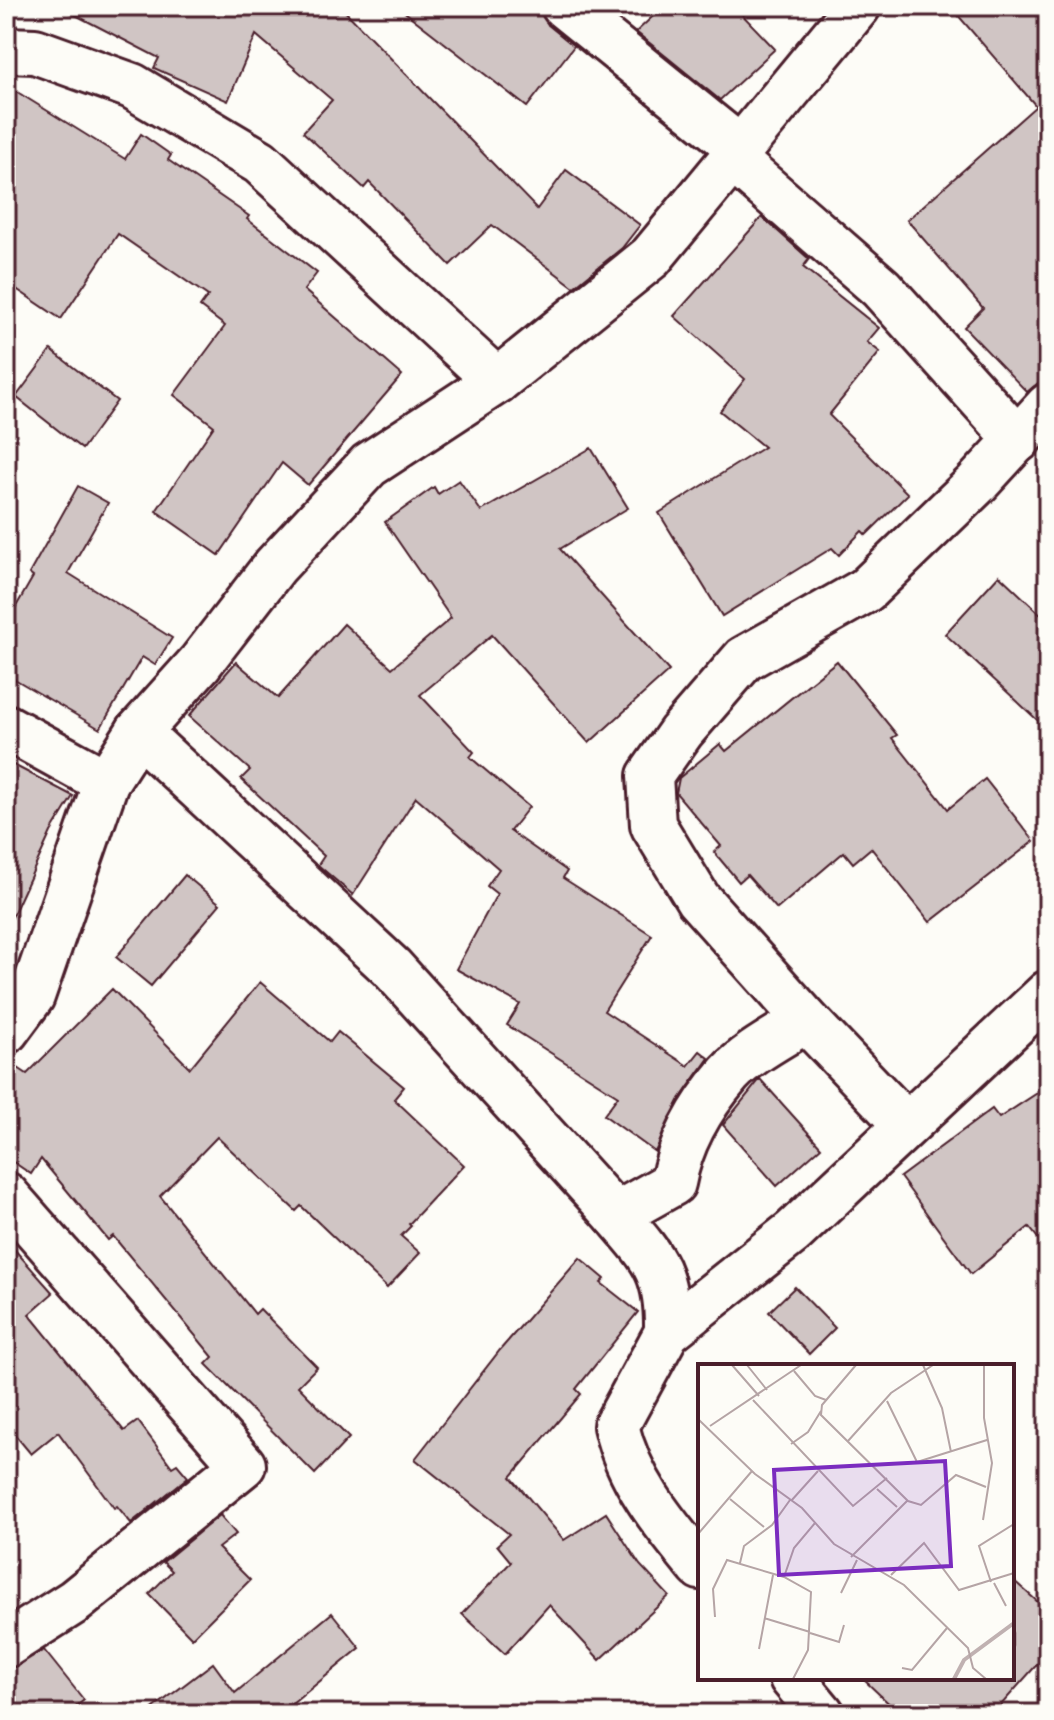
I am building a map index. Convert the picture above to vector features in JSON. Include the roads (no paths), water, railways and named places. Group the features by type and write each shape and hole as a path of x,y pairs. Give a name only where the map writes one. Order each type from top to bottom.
{"street":[{"path":"564,6 737,154 881,288 1018,440"},
{"path":"6,1031 32,996 106,782 138,732 200,663 275,566 369,465 497,381 651,257 858,6"},
{"path":"6,50 35,51 132,86 260,162 497,381"},
{"path":"906,1125 806,1020 698,899 653,825 650,776 681,732 744,659 866,590 1018,440 1048,406"},
{"path":"6,727 106,782"},
{"path":"138,732 391,967 616,1215 650,1254 667,1294 667,1332"},
{"path":"698,1564 648,1500 624,1460 616,1426 667,1332 793,1232 1048,993"},
{"path":"616,1215 673,1183 677,1158 694,1125 731,1072 806,1020"},
{"path":"6,1195 243,1465 75,1601 6,1645"},
{"path":"794,1680 822,1714"}]}
